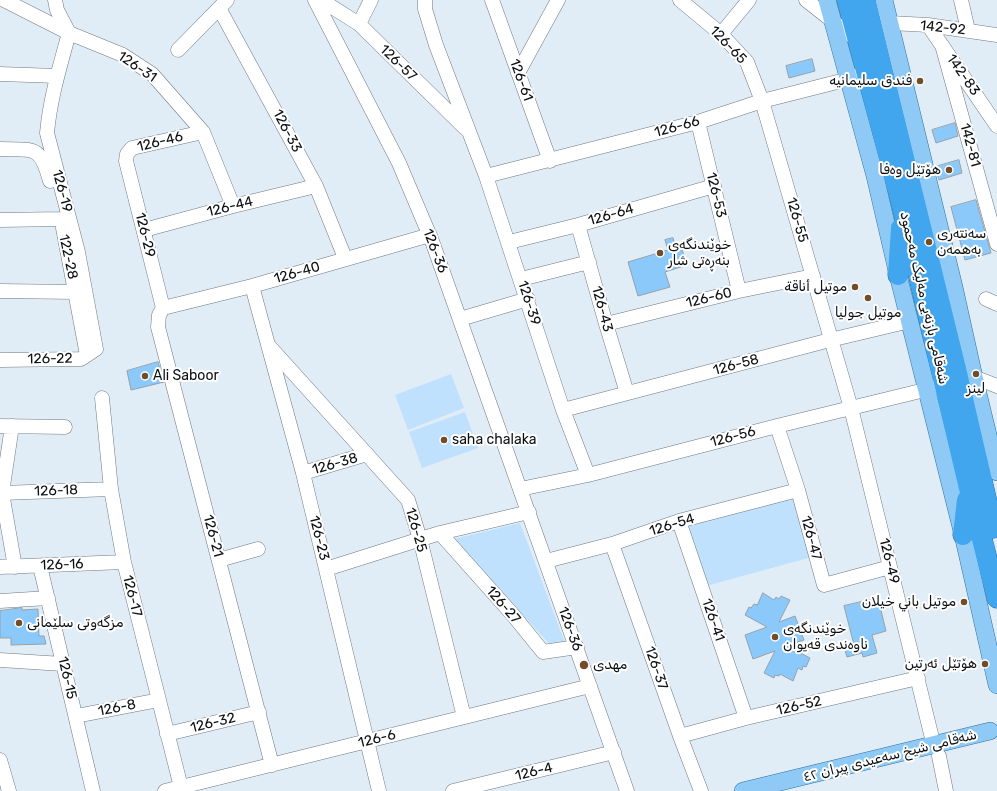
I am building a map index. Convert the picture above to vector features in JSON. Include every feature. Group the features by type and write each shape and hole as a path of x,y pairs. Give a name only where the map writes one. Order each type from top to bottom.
{"highway":[{"name":"شەقامی بازنەیی مەلیک مەحمود","path":"847,0 857,40 858,75 902,206 936,387 969,488 997,598"},
{"name":"شەقامی بازنەیی مەلیک مەحمود","path":"865,0 946,289 973,445 997,543"},
{"path":"898,276 902,206"},
{"path":"973,445 997,487"},
{"path":"963,535 969,488"}],"main road":[{"path":"827,0 833,21 858,75 875,176 898,276 910,321 936,387 963,535 997,685"},
{"path":"884,0 946,289 974,377 996,465"},
{"path":"789,784 824,766 932,738 994,732"},
{"path":"789,784 833,782 939,756 994,732"},
{"name":"شەقامی شیخ سەعیدی پیران ٤٢","path":"743,791 789,784 994,732"},
{"name":"شەقامی شیخ سەعیدی پیران ٤٢","path":"771,791 789,784"}],"street":[{"name":"126-31","path":"4,0 70,33 123,55 152,74 202,132 233,206"},
{"path":"55,0 57,10 70,33"},
{"name":"126-36","path":"315,0 399,163 430,235 627,791"},
{"name":"126-57","path":"321,0 358,24 469,132"},
{"path":"358,24 371,0"},
{"name":"126-39","path":"425,0 425,9 436,45 486,176 528,299 563,410 588,475"},
{"name":"126-61","path":"492,0 550,160"},
{"path":"518,73 558,0"},
{"name":"126-65","path":"680,0 721,34 747,62 762,101"},
{"path":"721,34 749,0"},
{"path":"806,0 857,40"},
{"path":"961,0 968,30"},
{"path":"178,50 223,4"},
{"name":"126-33","path":"223,4 316,186 345,258"},
{"name":"142-92","path":"890,23 928,25 997,35"},
{"name":"142-83","path":"928,25 997,126"},
{"name":"126-19","path":"70,33 57,76 48,117 47,133 78,252 92,352"},
{"name":"142-81","path":"942,45 997,244"},
{"path":"0,74 57,76"},
{"name":"126-66","path":"486,176 698,122 762,101 858,75"},
{"name":"126-55","path":"762,101 830,340"},
{"path":"982,103 997,105"},
{"name":"126-53","path":"698,122 739,291"},
{"name":"126-46","path":"126,161 127,154 132,148 202,132"},
{"name":"122-28","path":"0,149 30,150 40,154 45,164 61,219 76,292 92,352"},
{"name":"126-29","path":"126,161 164,308"},
{"name":"126-44","path":"144,230 316,186"},
{"name":"126-64","path":"509,242 578,225 714,186"},
{"path":"0,220 61,219"},
{"name":"126-43","path":"578,225 627,394"},
{"name":"126-40","path":"164,308 252,286 345,258 430,235"},
{"path":"521,279 589,262"},
{"name":"126-60","path":"606,324 739,291 813,276"},
{"name":"126-23","path":"252,286 303,473 380,791"},
{"path":"0,291 76,292"},
{"path":"460,319 528,299"},
{"name":"126-21","path":"164,308 159,316 158,327 272,765"},
{"name":"126-58","path":"563,410 830,340 910,321"},
{"name":"126-49","path":"830,340 850,408 932,738"},
{"name":"126-25","path":"268,344 408,500 420,539 464,717"},
{"name":"126-22","path":"0,360 81,359 92,352"},
{"path":"974,377 997,386"},
{"name":"126-56","path":"520,489 588,475 936,387"},
{"name":"126-17","path":"102,398 110,489 124,562 181,789"},
{"path":"15,567 2,493 6,426 65,427"},
{"name":"126-47","path":"777,426 798,490 824,585 890,567"},
{"name":"126-38","path":"303,473 367,454"},
{"name":"126-18","path":"2,493 110,489"},
{"name":"126-54","path":"546,561 612,544 679,521 798,490"},
{"path":"326,569 440,533 529,512"},
{"name":"126-41","path":"679,521 746,718"},
{"name":"126-27","path":"440,533 513,615 543,652 577,647"},
{"name":"126-37","path":"612,544 701,791"},
{"path":"219,560 258,549"},
{"name":"126-16","path":"0,567 124,562"},
{"name":"126-15","path":"40,566 93,791"},
{"path":"0,601 48,598"},
{"path":"0,660 63,664"},
{"name":"126-52","path":"680,736 746,718 918,678"},
{"name":"126-6","path":"165,791 181,789 590,686"},
{"name":"126-8","path":"76,716 159,700"},
{"name":"126-32","path":"167,734 259,712"},
{"name":"126-4","path":"453,791 614,752"},
{"path":"939,756 946,791"},
{"path":"0,760 8,791"}],"shaded area":[{"name":"saha chalaka","path":"451,374 464,408 408,430 395,395"},
{"name":"saha chalaka","path":"465,412 478,448 422,468 409,432"},
{"path":"794,498 812,557 706,586 688,525"},
{"path":"520,523 565,643 552,647 454,539"}],"building":[{"path":"812,59 815,71 789,78 786,66"},
{"path":"955,123 958,136 936,143 932,130"},
{"name":"هۆتێل وەفا","path":"959,160 962,173 939,180 935,167"},
{"path":"976,200 991,253 965,260 951,207"},
{"path":"673,238 676,248 681,246 687,265 665,272 670,287 638,296 628,262 668,250 665,240"},
{"name":"Ali Saboor","path":"158,362 164,382 131,390 127,371"},
{"name":"خوێندنگەی ناوەندی قەیوان","path":"763,593 774,600 776,597 779,599 781,596 790,600 779,622 795,616 804,640 787,646 810,658 806,667 803,666 802,670 798,668 793,681 780,674 779,676 775,675 774,678 764,673 775,651 753,659 745,635 767,627 745,615 749,607 751,608 754,604 757,605"},
{"path":"878,598 886,631 872,635 877,653 863,657 862,653 847,657 844,647 854,645 844,606"},
{"name":"مزگەوتی سلێمانی","path":"22,608 22,610 38,609 39,636 44,636 46,644 11,645 11,638 0,638 0,611"}],"place":[{"name":"فندق سليمانيه","path":"920,81"},
{"name":"هۆتێل وەفا","path":"949,170"},
{"name":"سەنتەری بەهمەن","path":"929,242"},
{"name":"خوێندنگەی بنەڕەتی شار","path":"660,253"},
{"name":"موتيل أناقة","path":"855,287"},
{"name":"موتيل جوليا","path":"868,298"},
{"name":"لينز","path":"976,374"},
{"name":"Ali Saboor","path":"145,376"},
{"name":"saha chalaka","path":"444,440"},
{"name":"موتيل باني خيلان","path":"964,602"},
{"name":"مزگەوتی سلێمانی","path":"19,623"},
{"name":"خوێندنگەی ناوەندی قەیوان","path":"775,637"},
{"name":"هۆتێل ئەرتین","path":"985,664"},
{"name":"مهدی","path":"584,665"}]}
